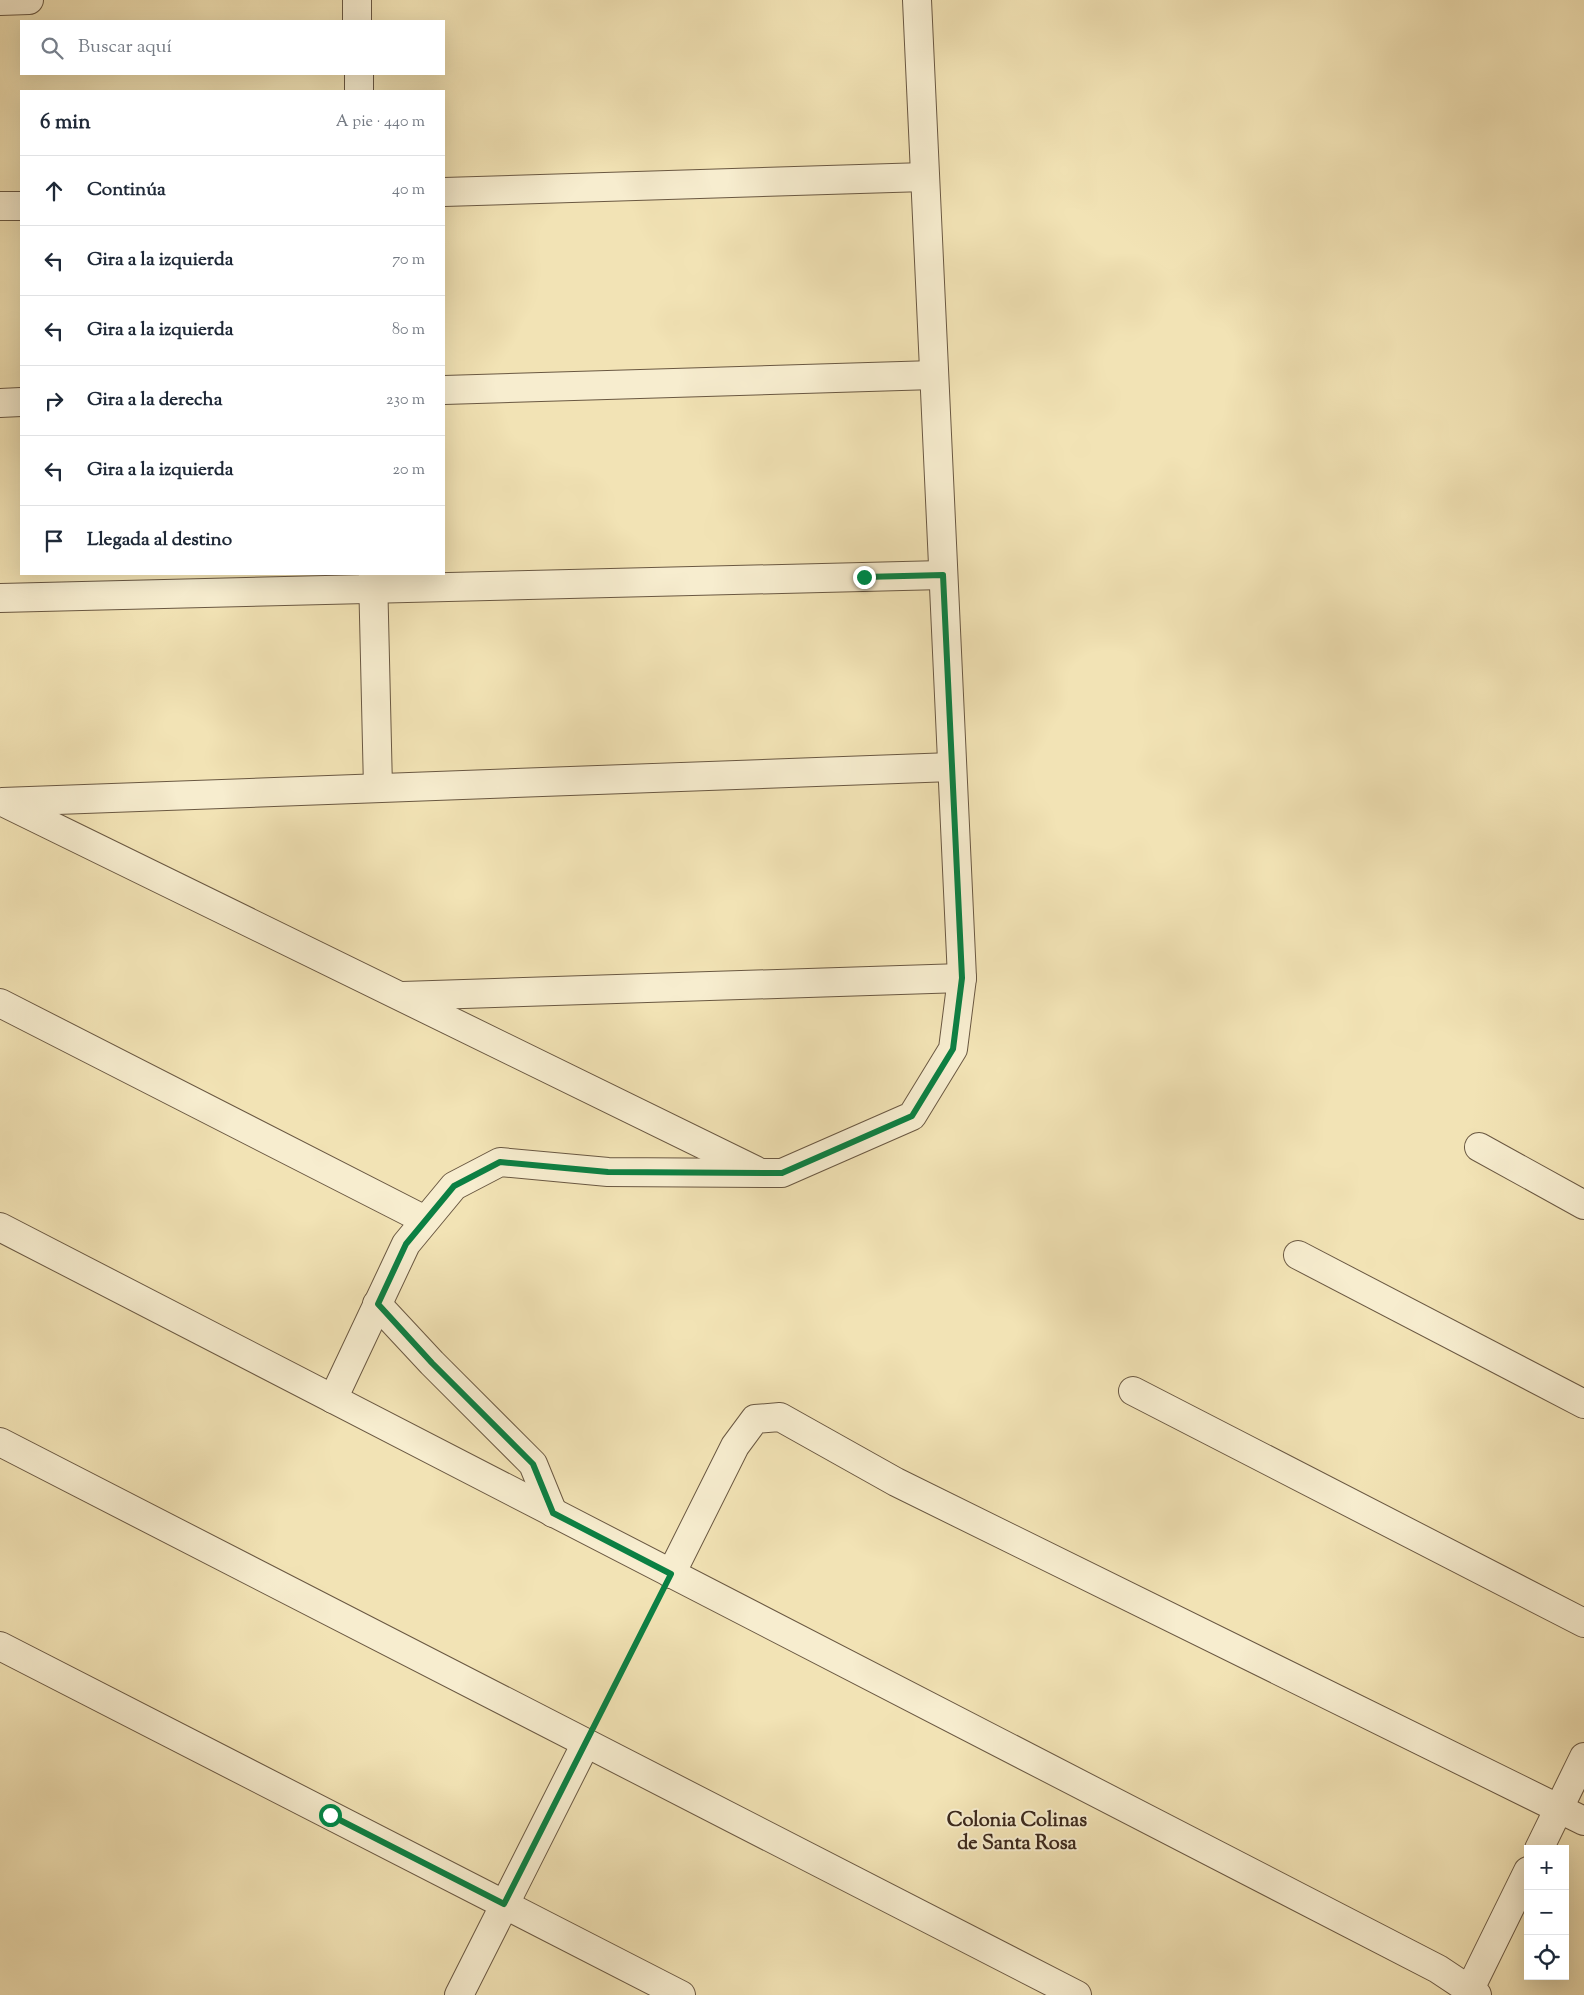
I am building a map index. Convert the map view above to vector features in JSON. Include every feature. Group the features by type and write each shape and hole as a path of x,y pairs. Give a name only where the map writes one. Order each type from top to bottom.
{"street":[{"path":"0,1 30,0"},
{"path":"357,0 357,20"},
{"path":"334,1399 406,1244 454,1186 500,1162 608,1172 782,1173 912,1116 953,1049 962,978 917,0"},
{"path":"359,75 359,90"},
{"path":"445,192 925,177"},
{"path":"0,206 20,206"},
{"path":"445,390 934,375"},
{"path":"0,403 20,402"},
{"path":"0,598 373,581 943,575"},
{"path":"373,581 378,788"},
{"path":"1,801 952,767"},
{"path":"1,801 760,1173"},
{"path":"398,996 962,978"},
{"path":"0,1003 425,1220"},
{"path":"1478,1147 1584,1205"},
{"path":"0,1227 1438,1970 1471,1994 1524,1880"},
{"path":"1298,1254 1584,1404"},
{"path":"378,1304 438,1369 533,1464 553,1513"},
{"path":"1133,1390 1584,1623"},
{"path":"671,1574 736,1446 755,1420 780,1417 896,1482 1584,1821"},
{"path":"0,1442 1077,1995"},
{"path":"0,1646 681,1995"},
{"path":"459,1995 586,1743"},
{"path":"1541,1845 1584,1757"}],"path":[{"path":"586,1743 671,1574"}],"district":[{"name":"Colonia Colinas de Santa Rosa","path":"1017,1830"}],"route":[{"path":"330,1815 504,1904 671,1574 553,1513 533,1464 432,1363 378,1304 406,1244 454,1186 500,1162 608,1172 782,1173 912,1116 953,1049 962,978 943,575 864,577"}]}
